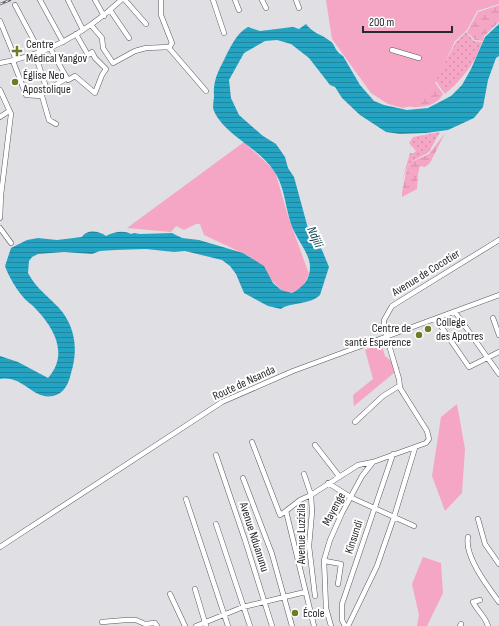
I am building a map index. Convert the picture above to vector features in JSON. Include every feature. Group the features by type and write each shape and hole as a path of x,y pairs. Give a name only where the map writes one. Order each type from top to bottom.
{"street":[{"path":"40,0 63,42"},
{"path":"68,0 83,30"},
{"path":"95,0 104,16"},
{"path":"0,63 35,54 63,42 104,16 120,0"},
{"path":"125,0 146,24"},
{"path":"161,0 162,18 172,43 170,47 172,53 206,91"},
{"path":"213,0 224,33"},
{"path":"235,0 239,10"},
{"path":"262,0 266,8"},
{"path":"296,0 299,8"},
{"path":"15,5 40,52"},
{"path":"110,10 129,38"},
{"path":"0,21 15,60 26,95 42,96 49,120 56,124"},
{"path":"91,25 102,38 103,48 115,64 122,57 135,51 146,48 170,47"},
{"path":"35,54 47,90 75,76 95,92 106,69 95,58 92,52 88,55 76,34"},
{"path":"50,48 68,79"},
{"path":"392,50 419,58"},
{"path":"0,90 11,114 1,195 0,218"},
{"path":"0,117 9,111"},
{"path":"0,228 12,243"},
{"name":"Avenue de Cocotier","path":"399,386 399,379 384,320 392,306 499,240"},
{"name":"Route de Nsanda","path":"0,547 222,402 293,371 499,295"},
{"path":"455,312 499,374"},
{"path":"493,318 499,335"},
{"path":"436,319 469,367 499,352"},
{"path":"355,422 383,396 399,386 427,431 429,439 426,443 373,462"},
{"path":"252,442 280,515 300,500 310,495 304,474"},
{"path":"315,444 339,476"},
{"path":"347,626 377,566 415,448"},
{"name":"Kinsundi","path":"347,626 342,620 342,604 393,454"},
{"name":"Avenue Nduanunu","path":"216,455 272,626"},
{"name":"Avenue Luzizila","path":"315,596 309,546 312,512 310,495 358,464 373,462"},
{"name":"Mayenge","path":"331,626 326,608 325,561 332,534 352,498 362,476 373,462"},
{"path":"243,478 263,529 292,626"},
{"path":"328,483 352,498 414,526"},
{"path":"186,499 228,626"},
{"path":"286,511 314,626"},
{"path":"478,519 485,544 499,564"},
{"path":"216,524 250,626"},
{"path":"468,537 467,543 472,559 499,602"},
{"path":"325,561 341,564 338,584"},
{"path":"195,589 205,624"},
{"path":"196,626 205,624 224,614 243,607 305,592"},
{"path":"170,594 185,626"},
{"path":"480,600 473,602 477,610 485,617 488,626"},
{"path":"102,622 136,620 145,624 154,623 157,626"}],"green space":[{"path":"326,0 499,0 499,4 477,11 467,30 455,41 434,85 424,98 414,105 403,108 388,104 371,93 332,39"},
{"path":"499,5 499,22 484,36 483,41 475,40 467,32 478,12"},
{"path":"466,32 474,41 482,42 472,64 457,83 445,94 435,80 456,42"},
{"path":"421,62 443,94 436,102 426,106 405,106"},
{"path":"440,132 429,152 410,163 401,185 410,153 414,153 416,151 409,143 413,137"},
{"path":"445,133 430,163 425,167 420,166 417,189 402,197 407,168 411,162 429,154"},
{"path":"244,142 275,171 288,216 309,274 303,286 292,293 281,290 249,256 204,235 200,224 196,224 184,230 176,226 171,232 127,228"},
{"path":"381,343 385,356 400,368 354,406 353,395 373,379 365,350"},
{"path":"457,404 465,449 462,493 445,511 432,476 441,417"},
{"path":"423,557 441,563 443,593 427,626 417,626 419,615 412,584"}],"water":[{"path":"306,24 311,30 332,43 338,52 343,56 360,85 374,101 384,105 407,110 428,108 451,96 462,85 471,69 485,37 499,24 499,56 496,58 488,80 483,107 474,118 448,130 400,134 386,132 360,115 342,98 335,87 330,85 309,58 291,44 277,40 265,41 244,53 229,80 231,98 239,115 263,136 276,144 285,157 288,168 294,177 309,232 322,250 329,267 320,295 306,302 289,305 281,309 268,306 244,293 236,274 230,266 222,260 185,251 174,252 146,249 100,251 92,254 64,252 38,254 32,257 29,261 28,273 36,285 61,310 71,327 75,345 75,354 70,377 65,388 57,395 53,396 39,394 15,381 0,379 0,356 18,362 48,378 58,359 56,340 47,322 18,291 5,266 11,248 27,240 38,238 57,240 82,237 84,234 90,232 100,233 106,236 112,233 122,232 131,234 172,233 182,238 199,240 243,253 264,266 273,283 281,290 292,293 305,283 310,272 310,262 291,224 278,178 268,163 260,155 226,128 219,120 213,106 214,87 217,74 233,42 240,33 248,27 260,31 293,27 299,29"}],"railway":[{"path":"0,4 10,0"}],"place":[{"name":"Centre Médical Yangov","path":"17,51"},
{"name":"Église Neo Apostolique","path":"15,82"},
{"name":"College des Apotres","path":"428,329"},
{"name":"Centre de santé Esperence","path":"419,335"},
{"name":"École","path":"295,613"}],"water label":[{"name":"Ndjili","path":"315,237"}]}
